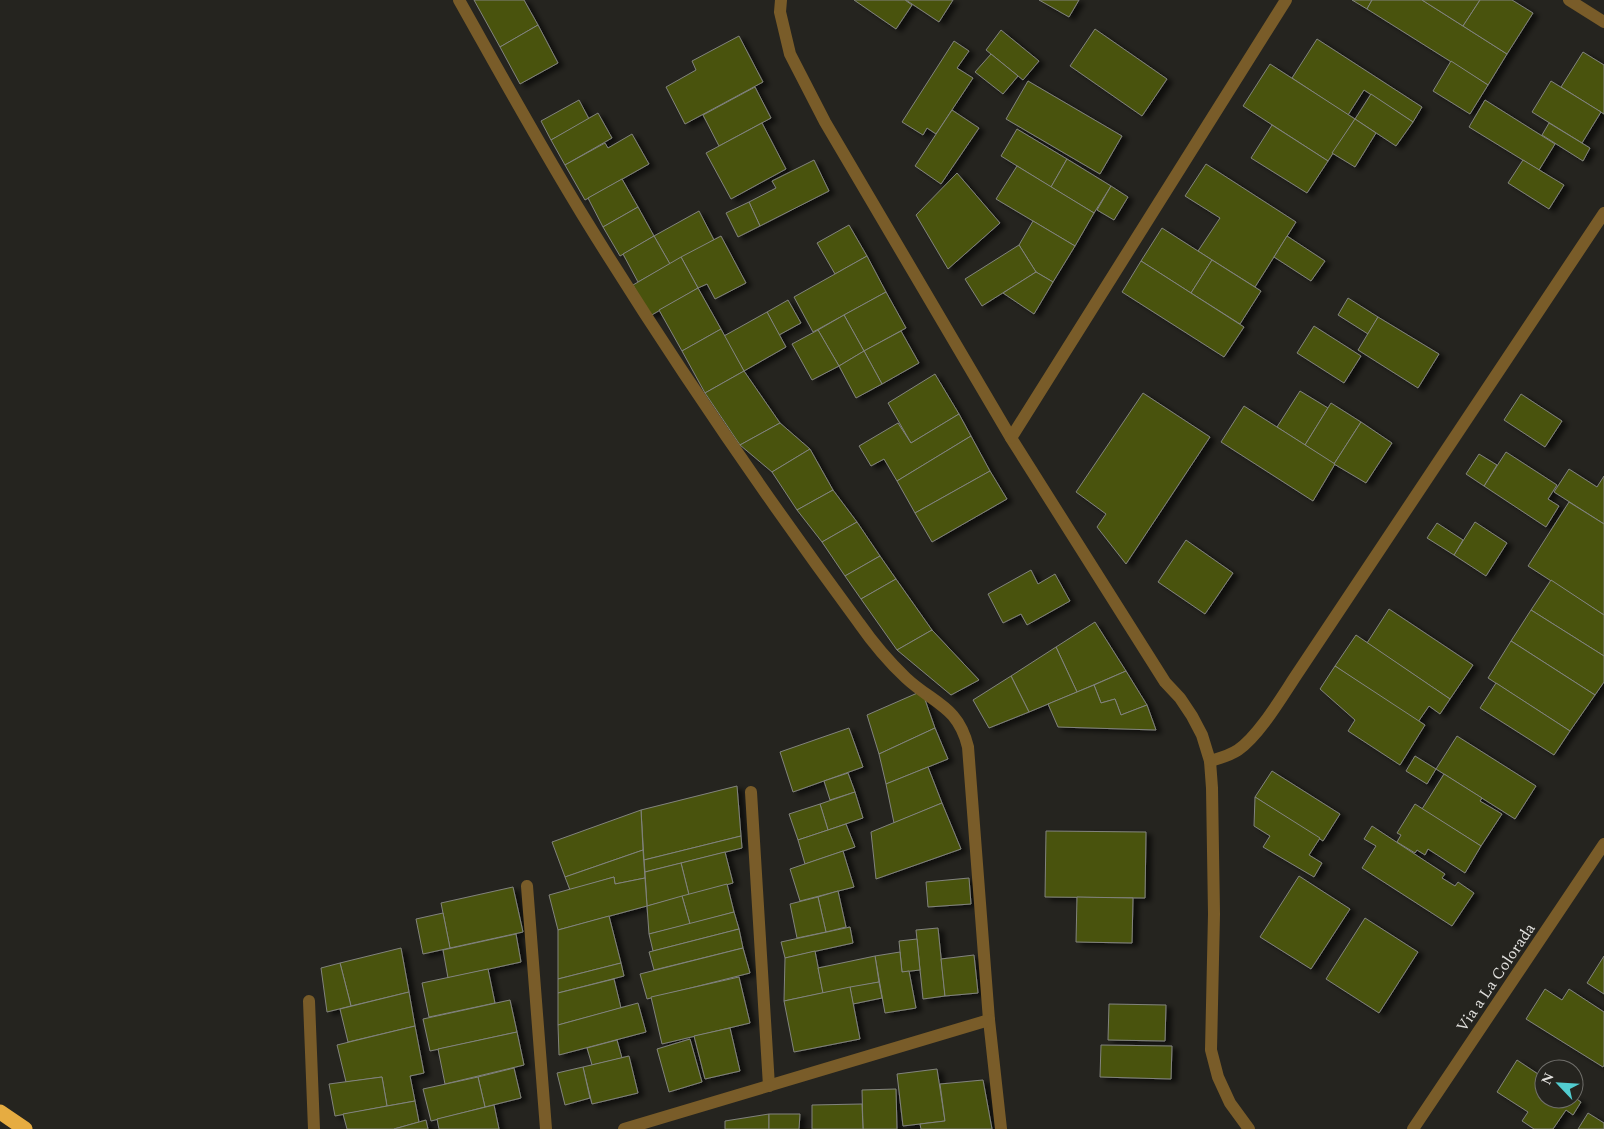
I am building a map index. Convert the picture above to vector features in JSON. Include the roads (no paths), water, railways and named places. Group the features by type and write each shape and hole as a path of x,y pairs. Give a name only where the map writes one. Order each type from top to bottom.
{"highway":[{"path":"0,1112 25,1129"}],"street":[{"path":"459,0 580,211 705,406 788,528 877,648 909,680 944,706 961,725 968,748 989,1020 1001,1129"},
{"path":"781,0 780,12 790,54 825,122 1011,438 1165,682 1180,698 1202,735 1210,761 1212,788 1214,914 1211,1050 1218,1077 1230,1103 1249,1129"},
{"path":"1011,438 1286,0"},
{"path":"1569,0 1604,22"},
{"path":"1210,761 1224,757 1237,750 1254,736 1604,213"},
{"path":"751,792 769,1086"},
{"name":"Via a La Colorada","path":"1413,1129 1604,844"},
{"path":"527,886 546,1129"},
{"path":"309,1001 314,1129"},
{"path":"624,1129 989,1020"}]}
